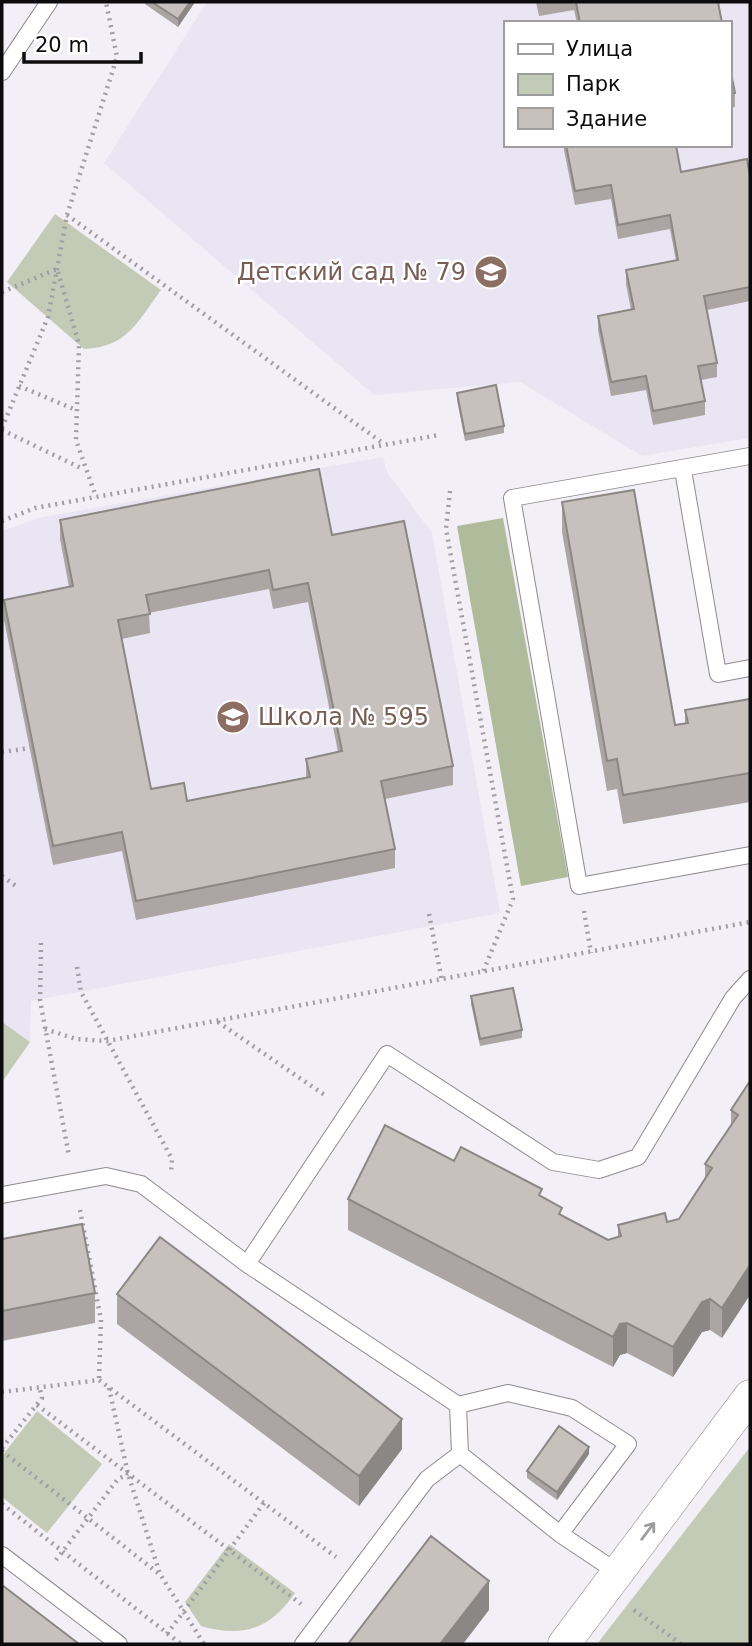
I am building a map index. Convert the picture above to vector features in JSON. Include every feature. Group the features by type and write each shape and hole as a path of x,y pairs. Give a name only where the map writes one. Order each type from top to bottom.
{"street":[{"path":"564,1644 750,1396"}],"lane":[{"path":"2,72 49,2"},
{"path":"750,456 683,470 512,498 579,886 750,856"},
{"path":"683,470 718,674 750,668"},
{"path":"247,1264 387,1054 552,1163 599,1170 638,1157 733,998 750,979"},
{"path":"2,1195 106,1176 141,1184 247,1264 458,1405 508,1393 572,1408 628,1444 560,1534"},
{"path":"458,1405 460,1454 560,1534 611,1580"},
{"path":"303,1644 427,1479 460,1454"},
{"path":"2,1555 119,1644"}],"path":[{"path":"84,470 2,429 48,317 67,215 117,57 106,2"},
{"path":"67,215 384,445"},
{"path":"2,292 57,269"},
{"path":"57,269 79,344 76,440 84,470 96,497"},
{"path":"19,386 76,410"},
{"path":"2,521 35,508 439,435"},
{"path":"450,491 446,529 513,899 482,973"},
{"path":"2,752 30,748"},
{"path":"2,876 16,886"},
{"path":"579,886 591,953"},
{"path":"429,914 442,981"},
{"path":"45,1029 76,1039 107,1041 750,922"},
{"path":"41,943 40,1000 101,1320 99,1380"},
{"path":"77,967 81,992 172,1159 169,1207"},
{"path":"217,1021 349,1111"},
{"path":"2,1392 39,1385 99,1380 356,1573"},
{"path":"39,1385 42,1398 2,1450 160,1574"},
{"path":"109,1387 128,1474 160,1574 204,1644"},
{"path":"37,1405 292,1597"},
{"path":"39,1584 118,1479 128,1474"},
{"path":"167,1634 264,1503"},
{"path":"2,1504 181,1644"},
{"path":"611,1580 681,1644"}],"shaded area":[{"name":"Детский сад № 79","path":"207,2 750,2 750,438 642,456 520,382 374,395 104,163"},
{"name":"Школа № 595","path":"383,457 387,472 432,533 500,913 31,1001 30,1042 2,1082 2,531 38,518"}],"green space":[{"path":"55,214 161,290 130,331 111,343 84,349 7,282"},
{"path":"503,518 568,877 521,886 457,526"},
{"path":"2,1022 30,1042 2,1082"},
{"path":"37,1411 102,1464 47,1533 2,1497 2,1456"},
{"path":"750,1447 750,1644 597,1644"},
{"path":"229,1544 295,1593 276,1615 255,1628 230,1631 201,1626 185,1602"}],"building":[{"path":"152,2 190,2 178,19"},
{"path":"576,2 718,2 722,21 634,21 580,21"},
{"path":"731,73 735,93 731,94"},
{"path":"566,147 676,147 681,172 747,159 750,176 750,287 704,296 717,363 698,366 705,401 653,411 646,376 611,382 598,316 634,309 626,270 678,260 670,215 618,225 611,185 575,191"},
{"path":"496,385 504,426 465,434 457,393"},
{"path":"319,469 332,535 404,521 453,766 381,781 395,849 136,901 122,832 53,846 4,600 73,586 60,520","holes":["269,570 273,590 308,583 342,751 306,759 310,777 187,801 184,783 151,789 118,620 150,614 146,595"]},
{"path":"634,490 675,725 688,723 685,710 750,699 750,773 623,795 617,759 607,761 562,502"},
{"path":"513,988 522,1030 480,1039 471,996"},
{"path":"750,1081 750,1265 722,1308 710,1299 702,1302 673,1347 627,1323 620,1324 613,1337 348,1199 385,1125 454,1161 461,1147 542,1189 539,1195 562,1208 559,1214 608,1240 621,1236 618,1225 665,1213 667,1222 679,1219 712,1168 705,1164 738,1115 731,1110"},
{"path":"82,1224 95,1293 2,1311 2,1239"},
{"path":"160,1237 402,1419 359,1476 117,1294"},
{"path":"559,1426 589,1447 557,1492 527,1471"},
{"path":"431,1536 489,1581 440,1644 348,1644"},
{"path":"2,1585 79,1644 2,1644"}],"place":[{"name":"Детский сад № 79","path":"491,272"},
{"name":"Школа № 595","path":"233,717"}]}
